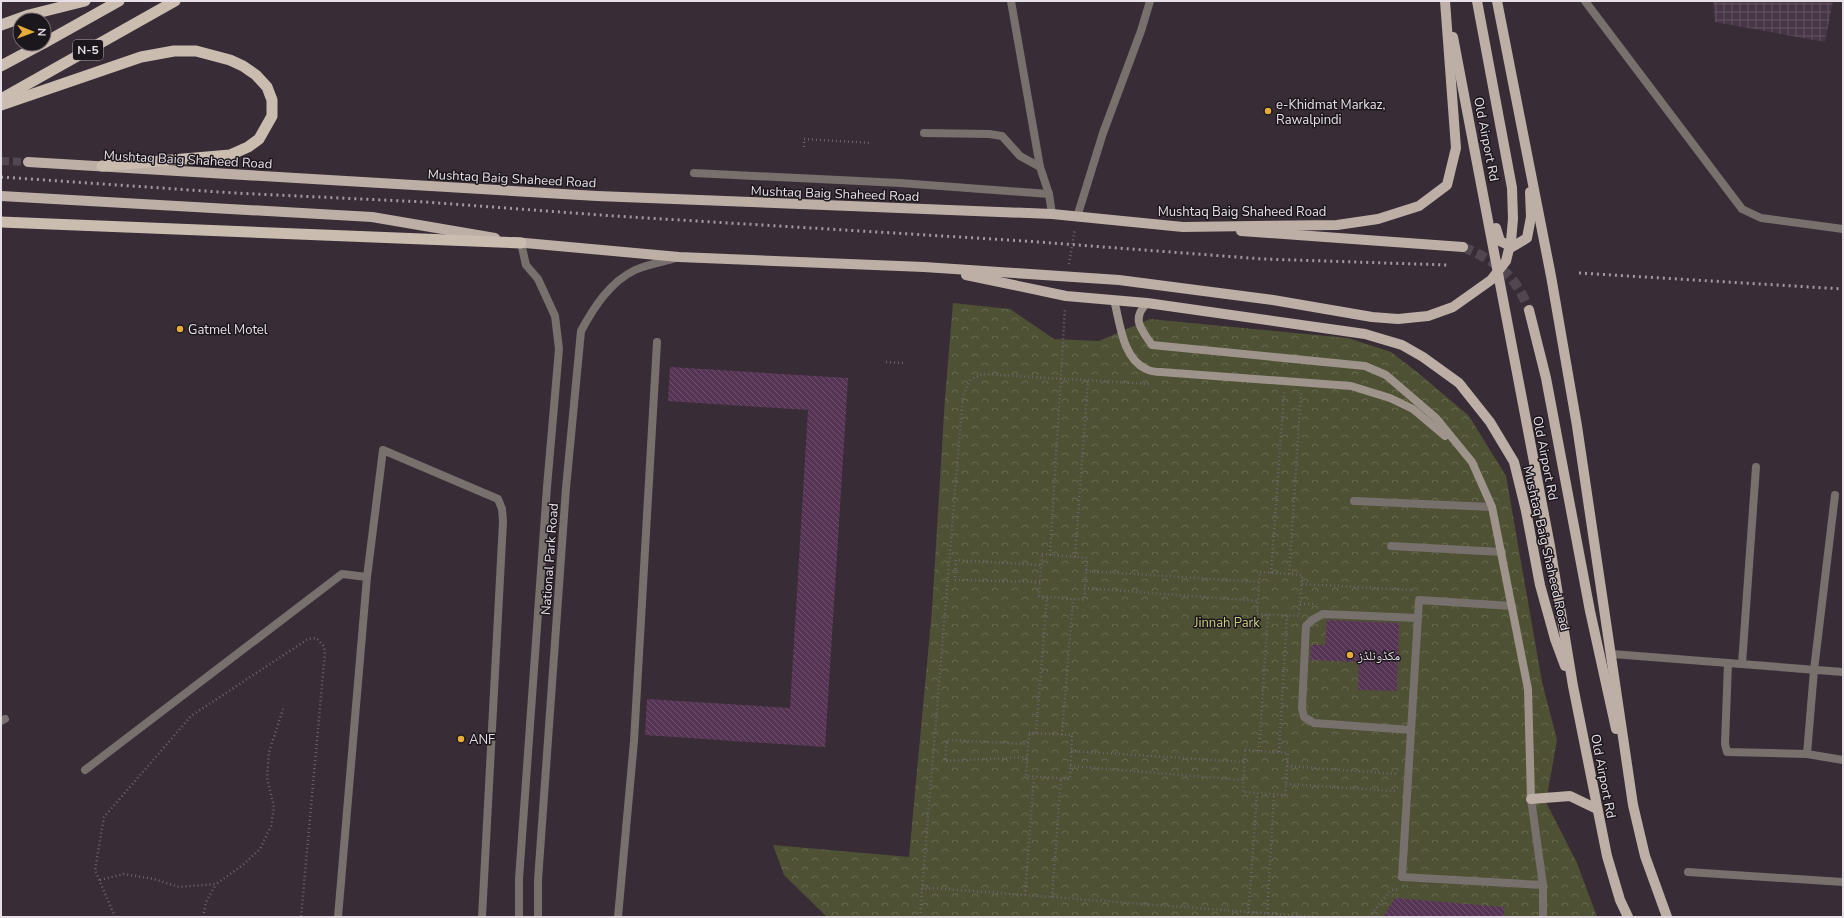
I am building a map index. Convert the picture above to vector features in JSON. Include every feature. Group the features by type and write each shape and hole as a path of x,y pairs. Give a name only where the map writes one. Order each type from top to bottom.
{"highway":[{"path":"1,26 29,15 85,1"},
{"name":"N-5","path":"52,39 119,1"},
{"name":"N-5","path":"1,99 176,1"},
{"path":"1,105 141,57 174,51 196,50 230,60 256,74 267,87 272,100 272,116 259,139 248,147 230,155 102,166"},
{"name":"N-5","path":"1,66 28,52"},
{"path":"1,222 521,243"}],"main road":[{"name":"Mushtaq Baig Shaheed Road","path":"28,162 597,196 1052,214 1183,227 1337,225 1378,219 1419,206 1447,185 1456,148 1446,1"},
{"name":"Old Airport Rd","path":"1446,1 1482,180 1550,546 1573,686 1597,809 1607,856 1620,900 1628,917"},
{"path":"1,196 372,217 521,243 679,257 924,267 1119,280 1273,300 1372,317 1398,319 1428,316 1452,307 1474,294 1491,280 1506,261 1512,241 1512,188 1477,1"},
{"name":"Old Airport Rd","path":"1497,1 1529,162 1577,426 1612,654 1633,804 1645,856 1667,917"},
{"path":"1482,180 1500,241 1512,247 1527,238 1531,216 1529,162"},
{"path":"1183,227 1463,247"},
{"name":"Mushtaq Baig Shaheed Road","path":"924,267 1066,296 1147,303 1365,334 1402,345 1423,357 1459,383 1490,422 1514,462 1526,511 1540,585 1555,639 1573,686"},
{"path":"1114,300 1125,344 1131,356 1146,370 1350,386 1390,398 1412,409 1432,424 1472,462"},
{"path":"1147,303 1140,310 1138,318 1140,328 1152,345 1365,366 1386,375 1436,418 1472,462 1492,507 1528,689 1531,799 1570,796 1597,809"},
{"path":"1529,310 1546,378 1590,611 1633,804"}],"street":[{"path":"1011,1 1040,168 1049,194 1052,214"},
{"path":"1077,217 1103,133 1136,45 1150,1"},
{"path":"1585,1 1742,209 1761,218 1843,229"},
{"path":"924,133 989,134 1002,136 1020,156 1040,168"},
{"path":"694,173 900,183 1049,194"},
{"name":"National Park Road","path":"519,917 520,871 547,487 559,349 555,316 538,279 526,264 521,243"},
{"name":"National Park Road","path":"538,917 539,872 566,488 582,331 593,309 615,283 635,270 679,257"},
{"path":"618,917 634,741 657,342"},
{"path":"338,917 367,577 383,450 498,499 502,509 503,522 482,917"},
{"path":"1742,664 1756,467"},
{"path":"1807,754 1814,670 1835,495"},
{"path":"1354,501 1492,507"},
{"path":"1390,546 1502,552"},
{"path":"85,770 342,574 367,577"},
{"path":"1512,606 1419,600 1402,877 1543,885"},
{"path":"1411,730 1314,723 1304,717 1302,708 1306,626 1312,620 1323,614 1417,618"},
{"path":"1612,654 1843,672"},
{"path":"1728,663 1725,744 1727,752 1807,754 1843,760"},
{"path":"1531,799 1543,885 1543,917"},
{"path":"1688,872 1843,882"}],"path":[{"path":"804,147 804,139 872,143"},
{"path":"1066,277 1077,217"},
{"path":"1050,555 1066,296"},
{"path":"886,362 904,362"},
{"path":"920,917 963,395 971,379 982,374 1157,384"},
{"path":"1075,557 1088,380"},
{"path":"1277,391 1289,392"},
{"path":"1271,573 1284,391"},
{"path":"1295,392 1307,393"},
{"path":"1289,574 1301,392"},
{"path":"1042,554 1050,555 1087,558 1084,600 1039,596 1042,554"},
{"path":"1040,582 955,580 956,560 1041,565"},
{"path":"1086,571 1259,582"},
{"path":"1260,572 1271,573 1302,575 1299,616 1257,614 1260,572"},
{"path":"1302,584 1419,590 1419,600"},
{"path":"1084,588 1258,601"},
{"path":"1036,733 1047,597"},
{"path":"1062,735 1073,599"},
{"path":"1259,751 1268,614"},
{"path":"1278,752 1287,616"},
{"path":"115,917 96,870 104,817 191,716 308,639 316,638 323,645 325,652 301,917"},
{"path":"203,917 206,902 216,884 244,865 260,849 271,826 274,807 267,778 269,752 284,706"},
{"path":"1029,733 1036,733 1072,735 1070,779 1026,776 1029,733"},
{"path":"1027,757 945,761 947,740 1028,744"},
{"path":"1245,750 1278,752 1288,753 1285,795 1243,792 1245,750"},
{"path":"1071,751 1245,762"},
{"path":"1070,766 1244,780"},
{"path":"1287,766 1398,774"},
{"path":"1025,895 1034,777"},
{"path":"1052,898 1061,778"},
{"path":"1286,784 1396,791"},
{"path":"1248,917 1257,793"},
{"path":"1267,915 1274,794"},
{"path":"100,880 124,874 154,879 179,887 216,884"},
{"path":"1368,917 1391,890 1402,889 1402,877"},
{"path":"922,889 932,888 1248,912 1267,915 1316,917"}],"shaded area":[{"path":"1713,1 1833,1 1825,42 1715,22"}],"green space":[{"name":"Jinnah Park","path":"953,303 1010,309 1054,339 1099,341 1150,319 1348,338 1391,352 1469,416 1506,476 1542,682 1557,740 1546,802 1577,863 1597,917 827,917 784,875 773,845 909,857 932,610 945,398"}],"building":[{"path":"670,367 848,378 825,747 645,735 647,699 790,708 808,410 668,401"},
{"path":"1327,620 1399,623 1397,691 1358,690 1359,662 1310,660 1311,645 1325,645"},
{"path":"1395,898 1504,907 1504,917 1383,917"}],"tunnel":[{"path":"1,161 28,162"},
{"path":"1463,247 1486,258 1504,271 1518,287 1529,310"}],"railway":[{"path":"1,177 234,193 425,202 614,216 1025,241 1263,259 1448,265"},
{"path":"1579,273 1843,289"}],"place":[{"name":"e-Khidmat Markaz, Rawalpindi","path":"1268,111"},
{"name":"Gatmel Motel","path":"180,329"},
{"name":"مکڈونلڈز","path":"1350,655"},
{"name":"ANF","path":"461,739"}]}
